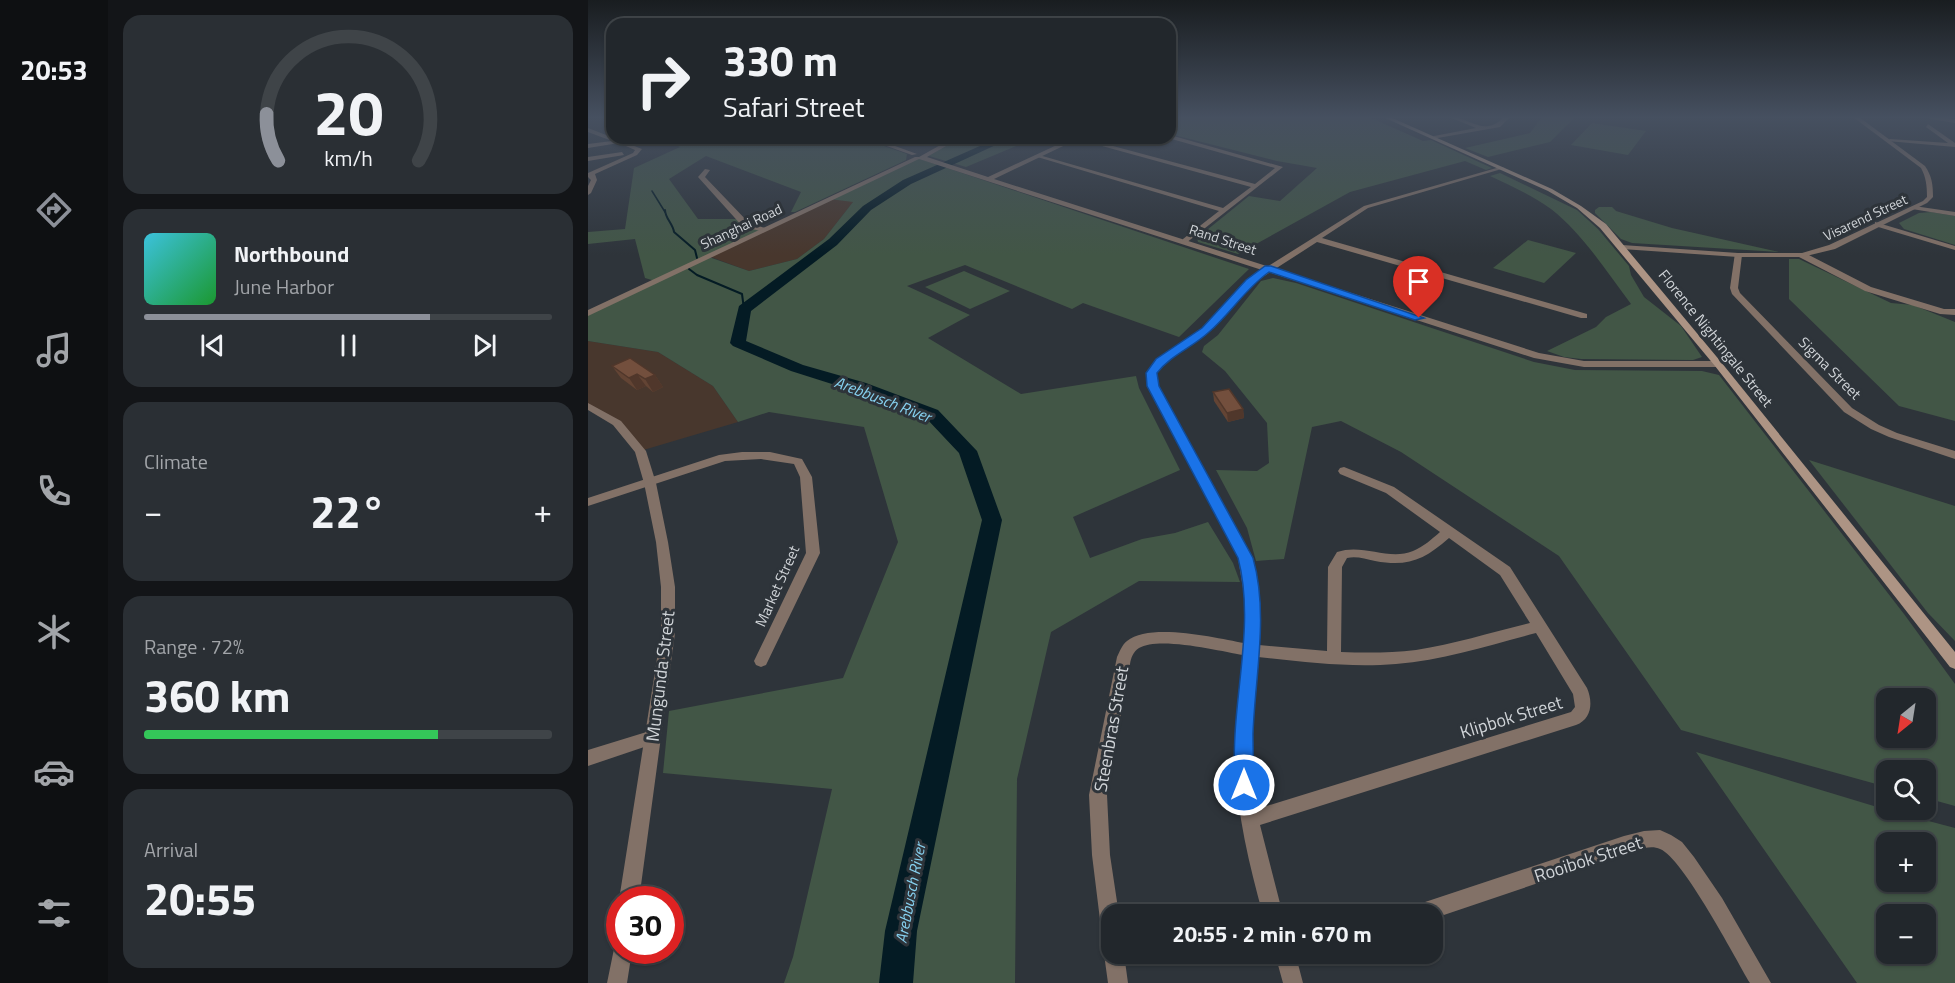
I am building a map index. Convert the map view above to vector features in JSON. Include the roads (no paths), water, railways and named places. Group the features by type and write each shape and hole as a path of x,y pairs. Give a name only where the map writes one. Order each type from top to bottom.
{"main road":[{"name":"Florence Nightingale Street","path":"1490,163 1550,190 1579,207 1603,226 1718,364 1955,663"}],"street":[{"path":"588,194 594,180 590,174 614,163"},
{"name":"Shanghai Road","path":"588,313 909,163"},
{"name":"Rand Street","path":"943,163 1553,360 1584,364 1718,364"},
{"path":"990,178 1022,163"},
{"path":"1060,163 1224,211"},
{"path":"1170,163 1256,186"},
{"path":"1186,241 1280,167 1265,163"},
{"name":"Visarend Street","path":"1622,247 1738,255 1802,255 1822,251 1914,208 1930,196 1928,173 1917,163"},
{"path":"1270,904 1249,820 1244,785 1251,650 1251,578 1245,558 1151,380 1152,373 1160,362 1206,330 1249,282 1371,204 1502,168"},
{"path":"707,170 701,177 746,225 762,230"},
{"path":"1914,208 1955,214"},
{"path":"1878,224 1955,248"},
{"path":"1316,239 1584,316"},
{"name":"Sigma Street","path":"1738,255 1734,288 1736,294 1848,410 1893,435 1955,454"},
{"path":"1802,255 1874,291 1943,312 1955,312"},
{"name":"Mungunda Street","path":"588,406 617,423 636,443 640,451 650,483 668,587 669,616 631,886"},
{"name":"Market Street","path":"650,483 723,458 744,454 766,454 798,462 806,477 813,553 761,661"},
{"name":"Klipbok Street","path":"1249,820 1576,718 1583,709 1584,699 1505,571 1390,490 1344,471"},
{"path":"588,502 650,483"},
{"path":"1334,657 1335,567 1342,555 1358,552 1397,560 1410,559 1431,547 1449,531"},
{"name":"Steenbras Street","path":"1108,904 1101,855 1098,795 1125,653 1138,641 1164,638 1251,650 1334,657 1407,658 1539,626"},
{"path":"588,758 653,737"},
{"name":"Rooibok Street","path":"1443,906 1624,844 1653,838 1667,842 1686,859 1761,983"},
{"path":"617,983 620,964"},
{"path":"1115,964 1118,983"},
{"path":"1291,964 1293,983"}],"waterway":[{"name":"Arebbusch River","path":"896,983 901,931 992,520 968,451 932,414 860,387 797,368 738,343 744,309 833,242 867,208 907,182 950,163"},
{"path":"652,191 665,212"},
{"path":"665,210 674,232 695,250 697,258"},
{"path":"689,269 697,275 742,294 744,309"}]}
